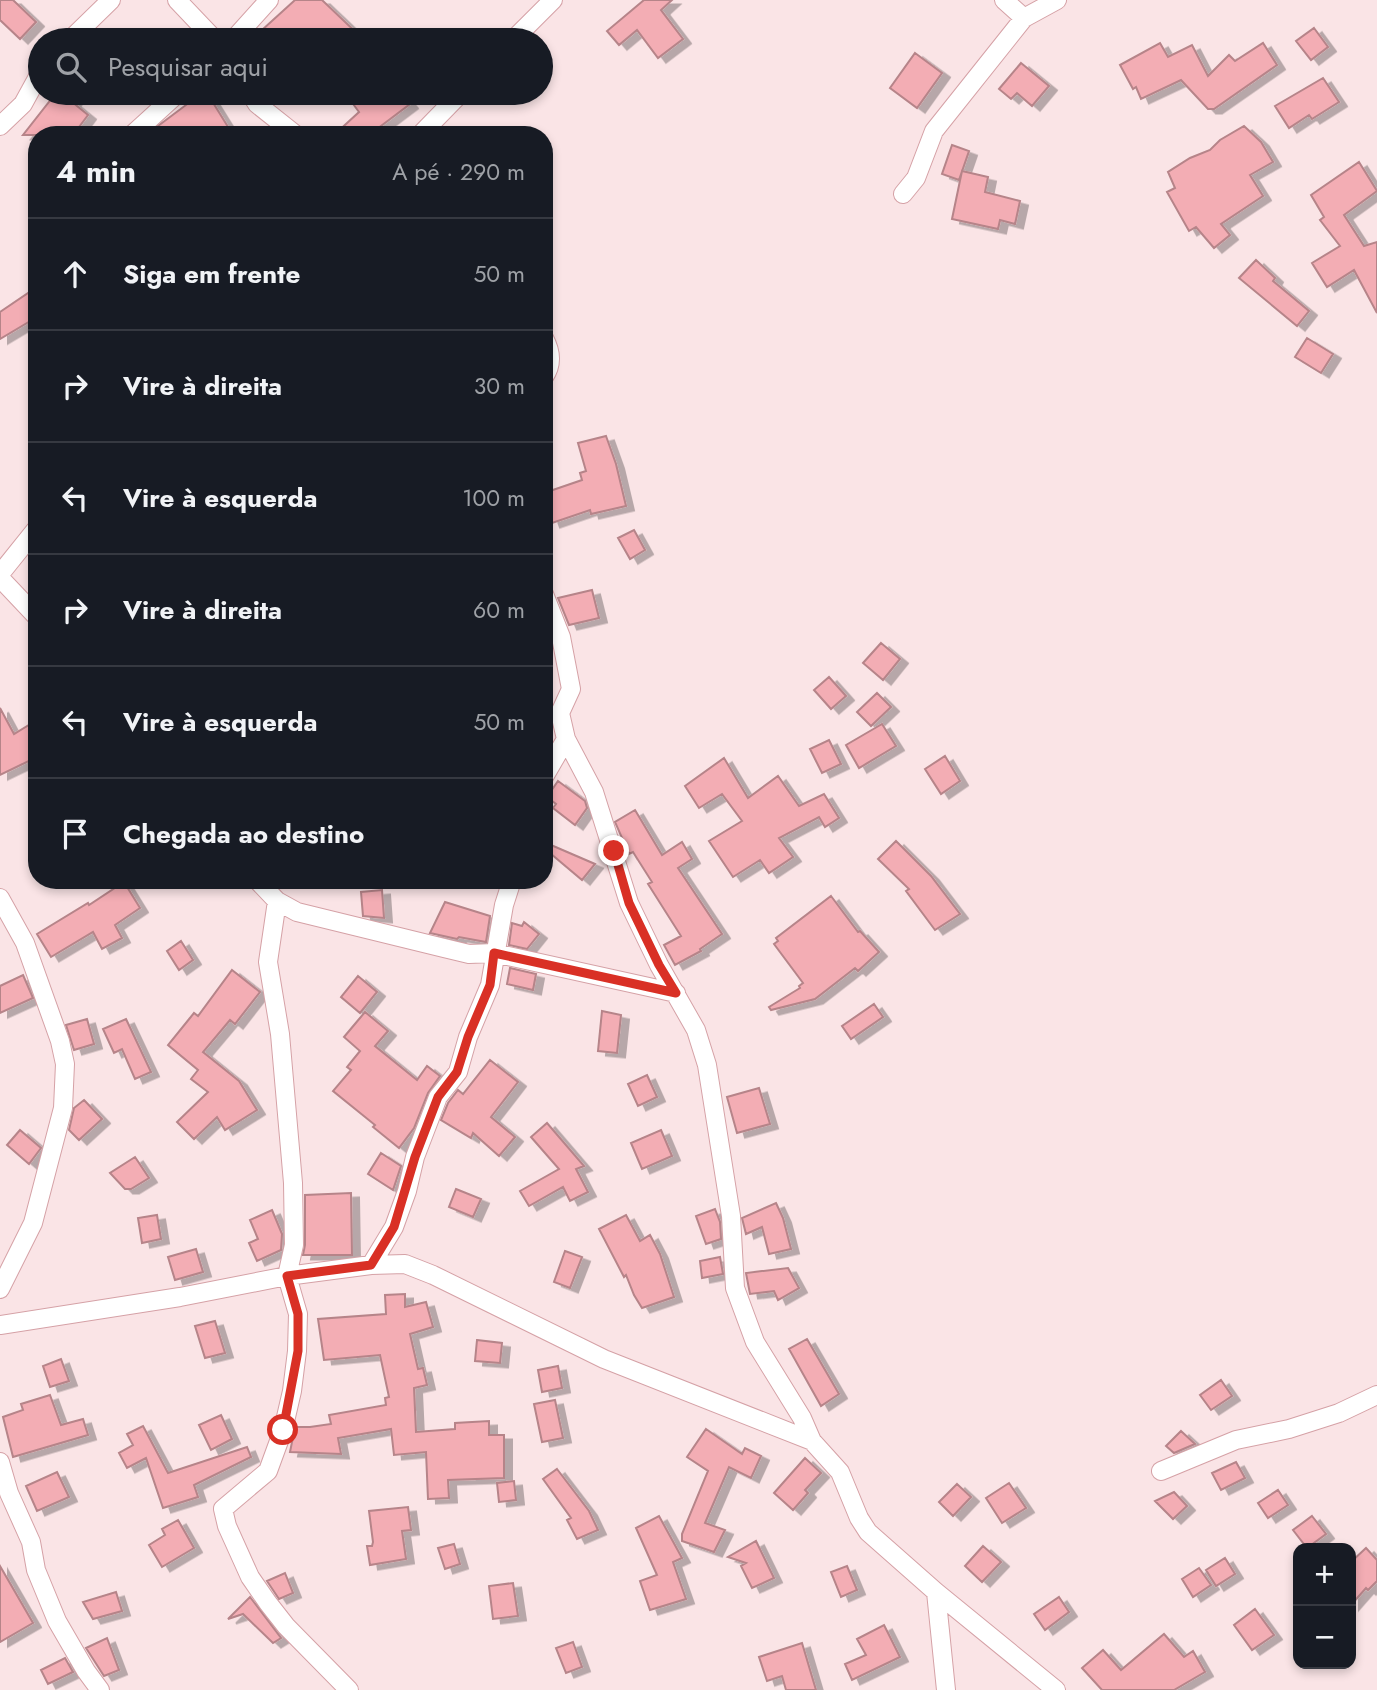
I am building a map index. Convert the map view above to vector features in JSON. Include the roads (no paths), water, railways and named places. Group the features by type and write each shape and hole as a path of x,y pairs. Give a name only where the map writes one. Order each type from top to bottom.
{"street":[{"path":"82,28 111,0"},
{"path":"177,0 204,28"},
{"path":"244,28 269,0"},
{"path":"525,28 552,0"},
{"path":"1004,0 1024,18"},
{"path":"903,194 916,178 934,131 1024,18 1057,0"},
{"path":"0,127 23,104 28,95"},
{"path":"142,126 165,105"},
{"path":"258,105 285,126"},
{"path":"429,126 449,105"},
{"path":"28,540 0,576 28,607"},
{"path":"553,617 561,637 571,689 560,713 566,739 594,792 629,903 659,965 696,1030 709,1077 730,1216 735,1288 755,1342 802,1418 812,1441 840,1472 859,1518 868,1532 936,1592 1056,1690"},
{"path":"553,761 566,739"},
{"path":"266,889 277,901 297,912 469,954 494,953 676,993"},
{"path":"371,1265 394,1227 415,1157 438,1097 457,1072 468,1037 490,985 494,953 509,889"},
{"path":"0,898 25,943 60,1041 65,1064 63,1108 33,1223 0,1289"},
{"path":"277,901 268,962 280,1034 293,1183 294,1245 287,1276 298,1314 298,1351 283,1430 268,1471 223,1509 227,1526 250,1577 268,1603 286,1626 349,1690"},
{"path":"0,1325 180,1297 287,1276 371,1265 405,1264 433,1275 604,1359 812,1441"},
{"path":"1161,1471 1236,1440 1289,1429 1339,1413 1377,1395"},
{"path":"0,1462 4,1498 31,1542 36,1570 57,1621 100,1690"},
{"path":"936,1592 946,1690"}]}
